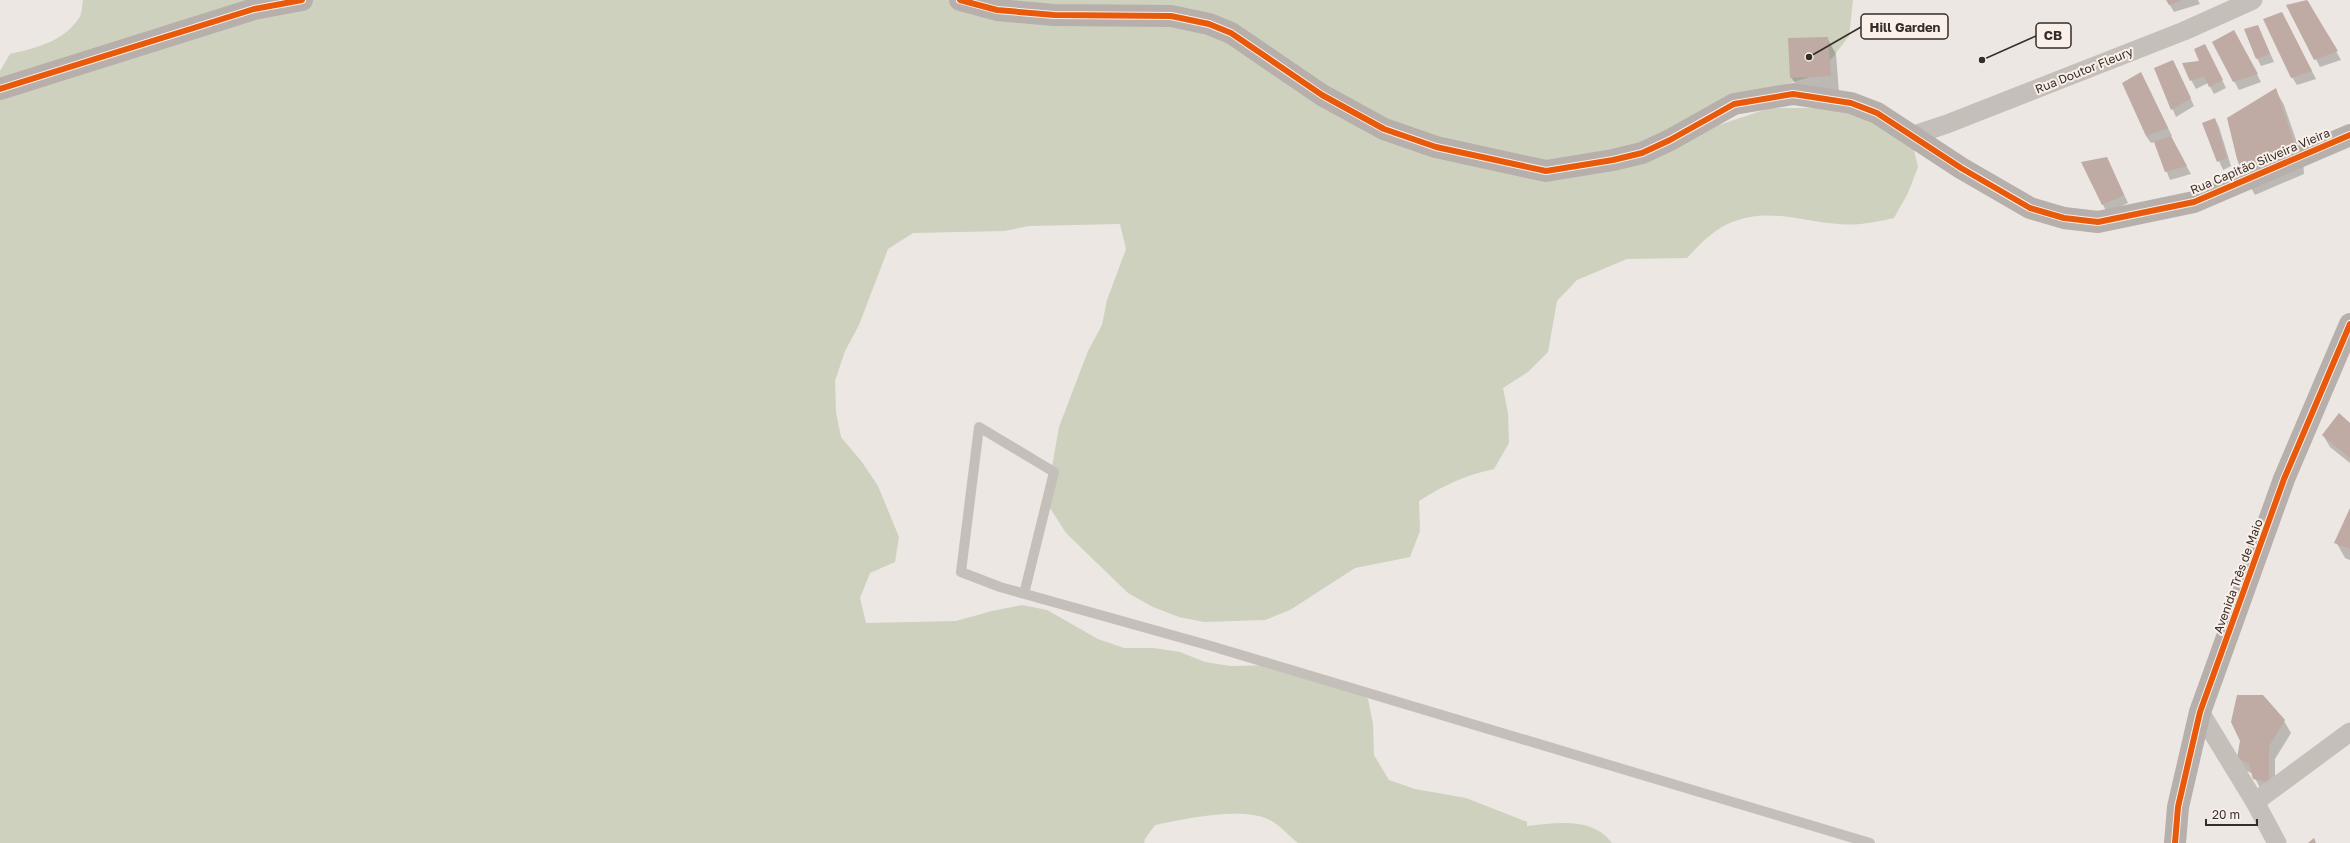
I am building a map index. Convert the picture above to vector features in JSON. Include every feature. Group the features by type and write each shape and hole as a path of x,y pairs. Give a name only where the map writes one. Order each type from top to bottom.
{"street":[{"path":"0,89 254,9 302,0"},
{"name":"Rua Capitão Silveira Vieira","path":"960,0 1004,11 1054,15 1171,16 1209,24 1230,33 1322,95 1384,129 1436,147 1546,171 1613,160 1642,153 1670,140 1734,104 1793,94 1851,103 1877,113 1914,135 1961,168 2030,208 2064,218 2098,222 2194,202 2350,135"},
{"name":"Rua Doutor Fleury","path":"1914,135 1947,124 2169,36 2253,0"},
{"name":"Avenida Três de Maio","path":"2175,843 2178,807 2200,712 2284,479 2350,324"},
{"path":"2200,712 2255,802 2277,843"},
{"path":"2255,802 2350,732"}],"lane":[{"path":"1024,594 1054,472 979,427 961,572 1024,594 1211,646 1870,843"}],"green space":[{"path":"83,0 1853,0 1849,36 1833,57 1810,77 1742,97 1707,129 1770,108 1815,108 1860,113 1912,142 1918,167 1908,193 1894,218 1866,223 1846,224 1825,223 1773,216 1746,218 1725,225 1713,233 1687,258 1627,259 1577,280 1557,301 1548,352 1528,372 1503,388 1508,413 1509,443 1494,469 1455,481 1419,501 1420,531 1410,557 1355,568 1290,610 1265,620 1204,622 1179,617 1153,607 1128,593 1066,533 1050,508 1050,478 1059,427 1088,351 1102,325 1107,300 1126,249 1120,224 1029,226 1004,231 913,233 888,249 859,325 845,351 835,381 836,412 841,437 862,462 878,486 899,537 895,562 870,573 860,598 866,623 956,621 992,611 1022,605 1047,610 1098,639 1124,648 1154,648 1180,652 1205,662 1230,666 1291,665 1342,684 1368,699 1373,724 1374,755 1389,780 1415,789 1466,798 1527,822 1527,826 1561,823 1584,825 1604,834 1612,843 1298,843 1270,820 1258,816 1229,814 1197,817 1155,825 1145,839 1144,843 0,843 0,71 10,54 48,43 65,33 73,26 80,16"}],"building":[{"path":"2166,0 2183,0 2169,5"},
{"path":"2307,0 2338,51 2314,60 2286,5"},
{"path":"2282,12 2312,71 2291,78 2263,19"},
{"path":"2258,25 2270,54 2256,59 2244,29"},
{"path":"2234,30 2258,74 2233,82 2212,42"},
{"path":"1828,37 1831,76 1790,78 1788,38"},
{"path":"2205,44 2223,80 2209,87 2204,76 2190,81 2182,63 2199,61 2194,49"},
{"path":"2173,60 2191,98 2171,110 2154,68"},
{"path":"2141,72 2168,128 2146,136 2122,83"},
{"path":"2276,88 2294,143 2295,158 2245,180 2237,159 2227,118"},
{"path":"2215,118 2227,158 2217,162 2202,123"},
{"path":"2171,136 2187,166 2165,172 2154,142"},
{"path":"2107,157 2124,195 2102,205 2081,162"},
{"path":"2339,413 2350,423 2350,458 2322,435"},
{"path":"2350,508 2350,549 2334,543"},
{"path":"2237,695 2263,695 2285,720 2269,746 2269,782 2253,779 2249,764 2237,758 2240,741 2231,722"},
{"path":"2314,838 2316,843 2308,843"}],"cycle path":[{"path":"0,89 254,9 302,0"},
{"path":"960,0 997,10 1054,15 1171,16 1209,24 1231,33 1322,95 1384,129 1436,147 1546,171 1613,160 1642,153 1670,140 1734,104 1793,94 1851,103 1877,113 1961,168 2030,208 2064,218 2098,222 2194,202 2350,135"},
{"path":"2175,843 2178,807 2200,712 2284,479 2350,324"}],"place":[{"name":"Hill Garden","path":"1809,57"},
{"name":"CB","path":"1982,60"}]}
